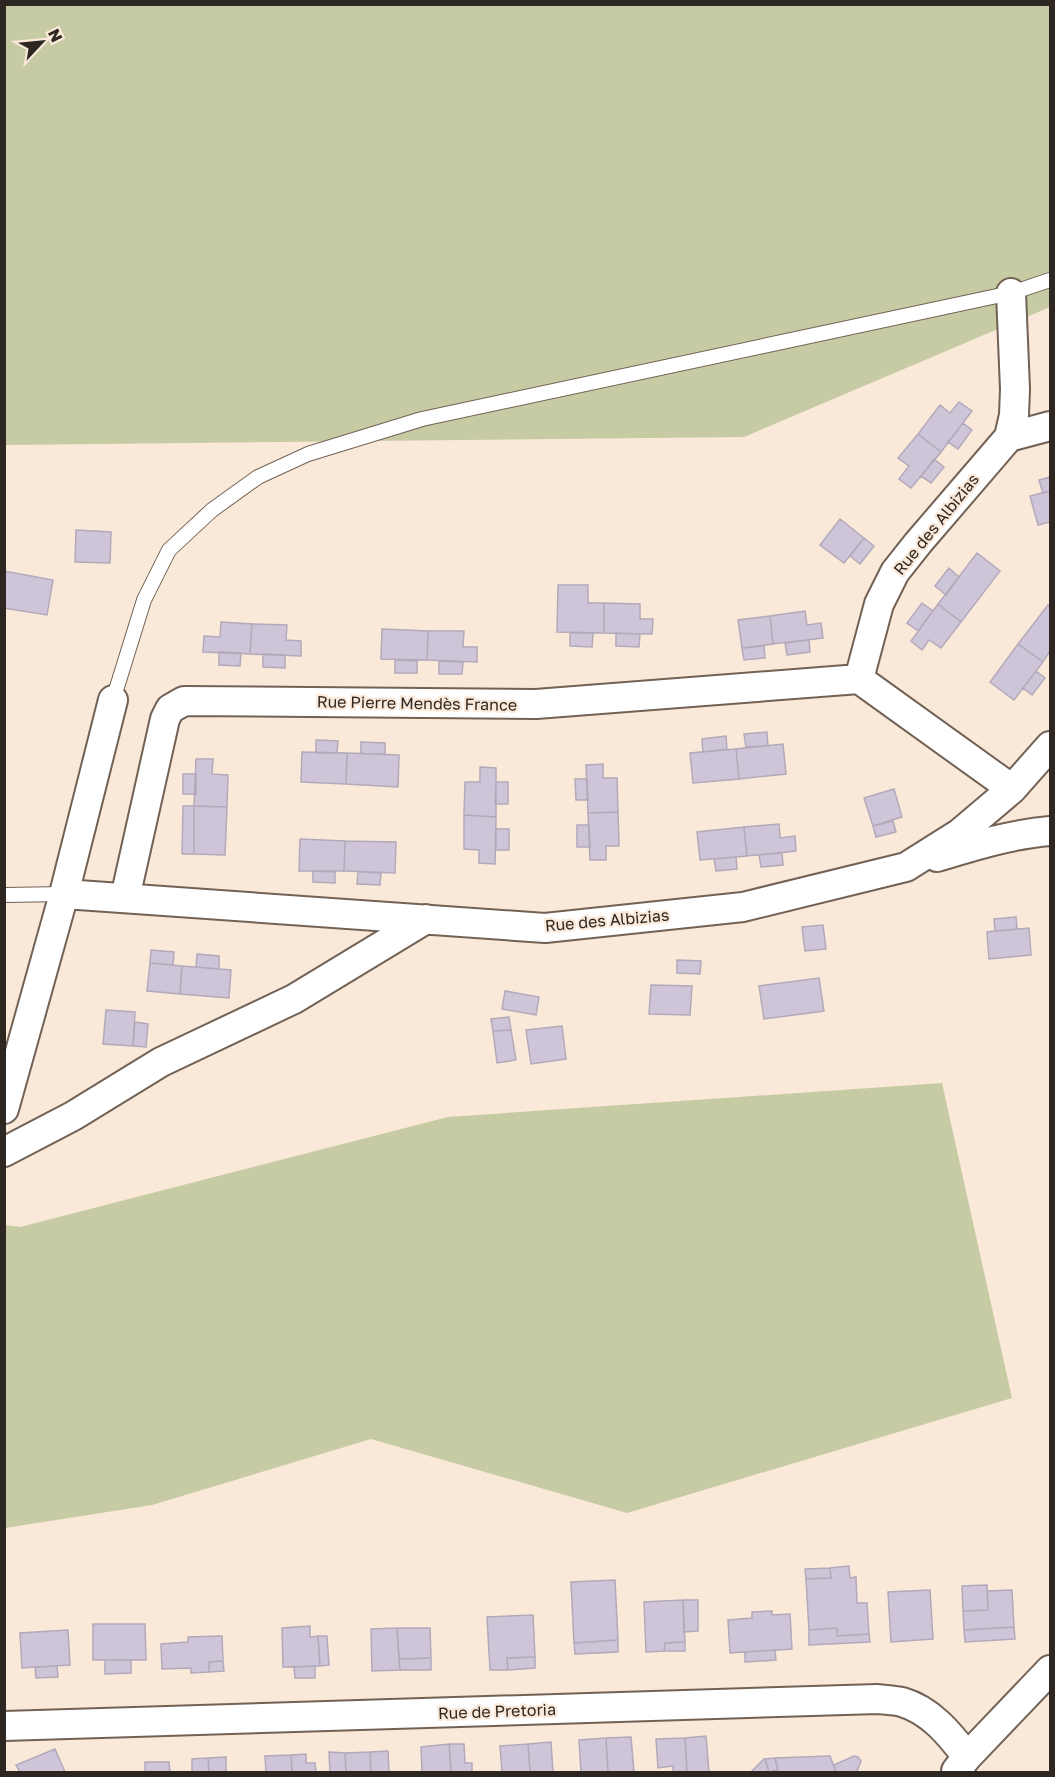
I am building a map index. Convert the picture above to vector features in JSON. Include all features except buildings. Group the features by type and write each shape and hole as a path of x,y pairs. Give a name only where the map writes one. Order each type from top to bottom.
{"street":[{"path":"1011,293 1015,389 1014,414 1009,437 1050,426"},
{"name":"Rue des Albizias","path":"859,680 879,604 895,572 1009,437"},
{"path":"859,680 1012,789"},
{"name":"Rue Pierre Mendès France","path":"125,898 165,719 170,709 184,701 536,704 859,680"},
{"path":"4,1109 64,894 113,700"},
{"name":"Rue des Albizias","path":"64,894 545,927 743,907 906,867 960,833 1046,763"},
{"path":"906,867 968,848 1035,832 1050,831"},
{"path":"4,1152 74,1116 161,1062 294,999 426,919"},
{"path":"961,1765 1050,1670"},
{"name":"Rue de Pretoria","path":"4,1726 878,1700 902,1702 929,1715 950,1735 961,1765"}],"lane":[{"path":"113,700 144,600 169,550 212,510 258,477 308,454 422,419 1011,293 1050,280"},
{"path":"4,895 64,894"}],"green space":[{"path":"4,5 1050,5 1050,307 744,437 5,445"},
{"path":"942,1083 1012,1398 627,1513 371,1439 152,1505 5,1528 5,1225 20,1227 448,1117"}]}
